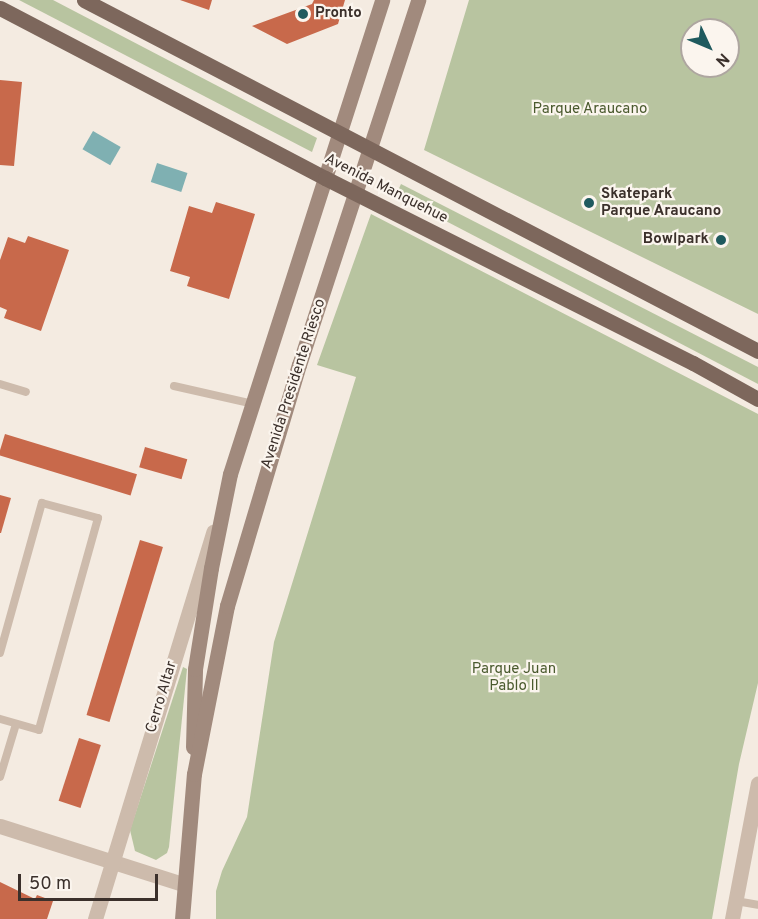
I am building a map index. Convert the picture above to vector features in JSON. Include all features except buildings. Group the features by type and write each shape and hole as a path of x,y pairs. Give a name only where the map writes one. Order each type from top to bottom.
{"main road":[{"name":"Avenida Manquehue","path":"84,0 758,351"},
{"name":"Avenida Presidente Riesco","path":"194,774 195,669 211,568 230,474 382,0"},
{"name":"Avenida Presidente Riesco","path":"182,919 183,884 194,774 220,639 239,561 299,365 371,150 418,0"},
{"name":"Avenida Manquehue","path":"0,8 356,194 693,363 758,399"}],"street":[{"name":"Cerro Altar","path":"95,919 230,474"},
{"path":"732,919 758,783"},
{"path":"0,826 183,884"}],"lane":[{"path":"0,384 26,392"},
{"path":"174,386 253,404"},
{"path":"0,653 42,503 98,518 39,730 0,719"},
{"path":"0,777 16,724"},
{"path":"736,901 758,905"}],"green space":[{"path":"19,0 53,0 317,138 312,152"},
{"name":"Parque Araucano","path":"469,0 758,0 758,314 424,150"},
{"path":"401,184 758,367 758,384 396,195"},
{"name":"Parque Juan Pablo II","path":"371,214 758,414 758,683 739,764 712,919 216,919 216,891 222,871 247,817 274,642 356,377 317,365"},
{"path":"183,667 187,669 169,847 167,853 156,860 135,851 130,830"}],"water":[{"path":"93,131 121,147 110,165 82,149"},
{"path":"157,163 187,173 181,192 151,182"}],"place":[{"name":"Pronto","path":"303,14"},
{"name":"Skatepark Parque Araucano","path":"589,203"},
{"name":"Bowlpark","path":"721,240"}]}
